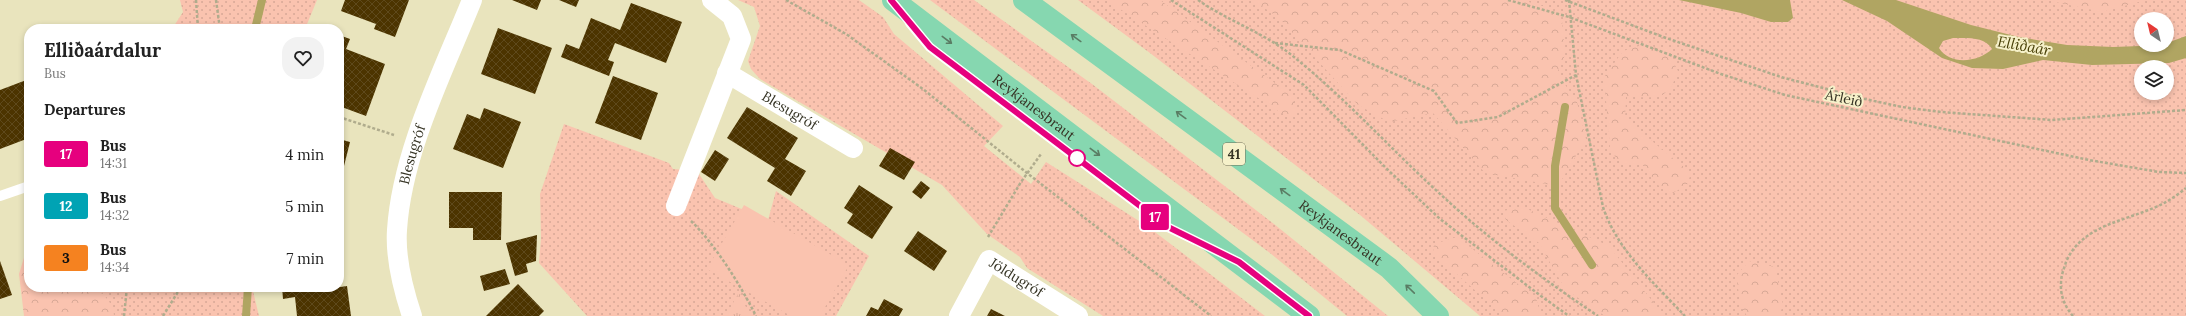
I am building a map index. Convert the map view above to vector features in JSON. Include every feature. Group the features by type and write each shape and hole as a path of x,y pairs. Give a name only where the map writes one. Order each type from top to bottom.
{"highway":[{"name":"Reykjanesbraut","path":"892,0 1309,316"},
{"name":"Reykjanesbraut","path":"1024,0 1389,268 1438,316"}],"street":[{"name":"Blesugróf","path":"412,316 405,296 398,257 397,231 402,189 415,142 472,0"},
{"path":"676,206 741,39 732,16 712,0"},
{"name":"Blesugróf","path":"727,73 853,148"},
{"name":"Jöldugróf","path":"960,316 989,260 1078,316"}],"lane":[{"path":"0,196 24,188"}],"path":[{"path":"196,0 198,24"},
{"path":"216,0 219,24"},
{"path":"786,0 846,34 916,84 1027,173 1211,316"},
{"path":"1171,0 1304,85 1386,169 1440,219 1569,316"},
{"path":"1198,0 1274,43 1324,82 1449,202 1556,288 1598,316"},
{"name":"Árleið","path":"1508,0 1569,18 1721,74 1784,95 2089,160 2159,172 2186,173"},
{"path":"1567,0 1576,75 1602,207 1609,225 1639,266 1685,316"},
{"name":"Árleið","path":"1567,0 1781,77 1902,107 1942,112 2052,120 2186,110"},
{"path":"1274,43 1340,50 1434,91 1458,123 1498,117 1576,75"},
{"path":"344,119 415,142"},
{"path":"1000,216 1027,173 1044,150"},
{"path":"2073,316 2067,310 2060,292 2061,276 2069,256 2078,245 2099,228 2165,203 2186,188"},
{"path":"676,206 702,232 743,292 756,316"},
{"path":"124,316 126,292"},
{"path":"163,316 178,292"}],"green space":[{"path":"180,0 317,0 307,24 175,24 183,12"},
{"path":"738,0 859,0 883,17 894,34 1003,126 984,146 1031,184 1046,162 1147,226 1265,316 1103,316 1027,268 1020,257 987,234 942,185 760,79 751,69 748,61 760,26 754,7"},
{"path":"930,0 974,0 1092,84 1274,224 1388,316 1347,316 1270,253"},
{"path":"1078,0 2186,0 2186,316 1480,316 1360,215 1150,53"},
{"path":"1106,0 1160,0 1290,94 1297,109 1289,118"},
{"path":"1253,0 1521,0 1543,6 1562,21 1565,55 1557,73 1577,102 1586,139 1558,186 1485,173 1433,113 1389,122 1358,105 1279,18"},
{"path":"2046,0 2146,0 2102,12"},
{"path":"1642,45 1667,49 1678,71 1674,82 1669,89 1659,96 1626,97 1625,119 1691,173 1687,185 1673,193 1659,186 1642,164 1631,164 1619,160 1610,147 1604,77 1623,51"},
{"path":"564,124 669,163 673,169 697,171 715,198 768,220 776,191 869,256 836,316 587,316 539,263 541,238 540,194"},
{"path":"744,205 849,265 820,316 791,316 707,269"},
{"path":"1523,207 1609,246 1664,316 1605,316 1565,289 1539,243 1506,220 1503,211"},
{"path":"1457,237 1536,298 1541,316 1504,316 1433,253 1434,244"},
{"path":"24,258 24,292 102,292 113,307 114,316 24,316 19,274"},
{"path":"1749,261 1775,267 1783,305 1779,316 1747,316 1741,306 1736,276"},
{"path":"94,292 253,292 259,316 84,316"},
{"path":"739,292 746,302 744,304 752,316 726,316"}],"water":[{"path":"1679,0 1790,0 1793,18 1788,22 1771,22 1741,13"},
{"name":"Elliðaár","path":"1842,0 1896,0 1971,25 2019,37 2067,45 2134,46 2134,52 2174,52 2174,40 2186,36 2186,58 2174,62 2174,60 2134,60 2134,64 2092,65 2043,60 2003,69 1972,68 1942,58 1887,21","holes":["1953,38 1969,38 1985,42 1992,49 1980,57 1957,60 1950,58 1939,48 1943,41"]}],"building":[{"path":"345,0 409,0 395,37 374,29 376,24 341,11"},
{"path":"512,0 541,0 537,10"},
{"path":"559,0 579,0 576,7"},
{"path":"631,3 682,22 666,63 615,43 608,60 614,62 609,76 561,57 566,44 579,49 591,18 620,30"},
{"path":"498,28 552,48 535,94 481,74"},
{"path":"344,37 350,39 346,49 385,64 366,116 344,108"},
{"path":"613,76 658,93 641,140 595,123"},
{"path":"24,81 24,140 0,149 0,90"},
{"path":"747,107 798,138 785,159 806,171 791,196 767,181 775,168 727,138"},
{"path":"484,108 521,122 503,168 453,149 467,114 480,119"},
{"path":"344,140 350,142 344,166"},
{"path":"890,148 915,162 904,180 879,166"},
{"path":"715,150 729,159 715,181 701,172"},
{"path":"921,181 930,188 921,199 912,192"},
{"path":"859,185 893,207 872,239 847,223 853,214 844,208"},
{"path":"449,192 502,192 501,240 473,240 473,228 449,228"},
{"path":"918,231 947,251 934,271 904,251"},
{"path":"537,235 536,261 526,264 528,272 515,276 506,243"},
{"path":"0,261 12,295 0,299"},
{"path":"505,269 510,284 484,291 480,276"},
{"path":"518,284 544,311 539,316 486,316"},
{"path":"344,286 347,286 351,316 297,316 295,297 283,299 282,292 344,292"},
{"path":"884,299 903,309 899,316 866,316 871,307 878,310"},
{"path":"991,309 1005,316 987,316"}],"waterway":[{"path":"256,24 262,0"},
{"path":"1565,107 1555,166 1555,208 1592,265"},
{"path":"246,316 248,292"}],"bus line":[{"name":"17","path":"891,0 930,47 1168,227 1239,262 1309,316"}]}
